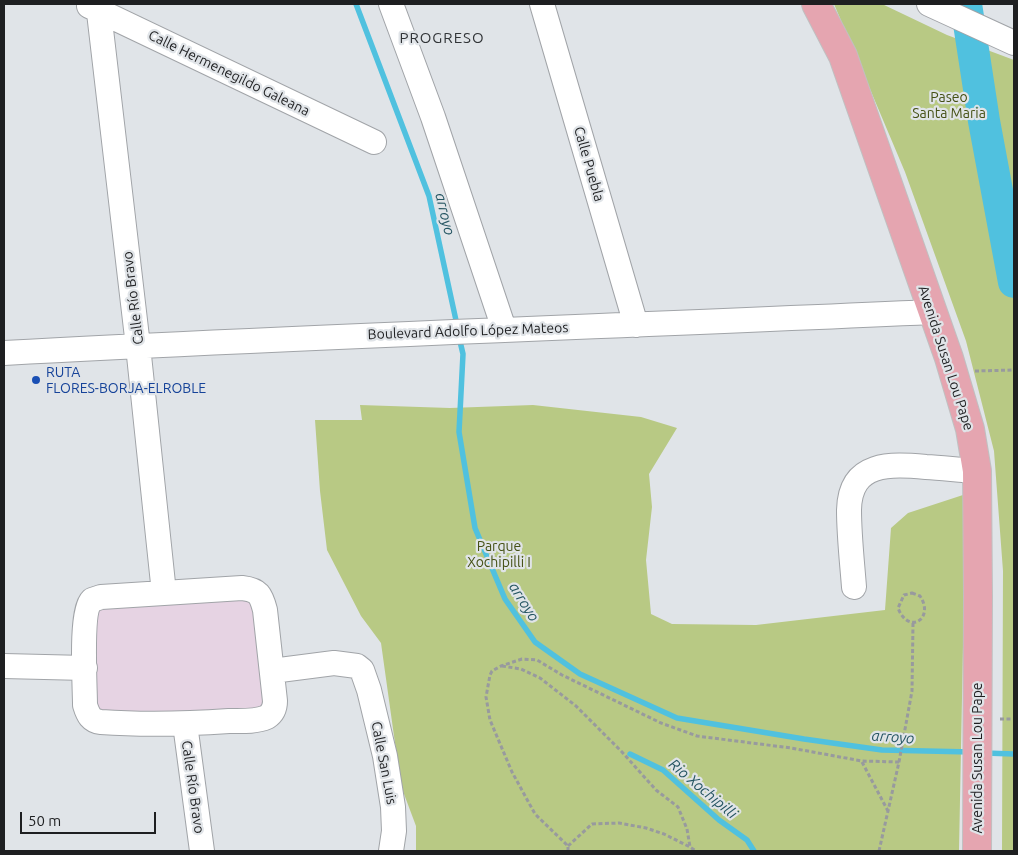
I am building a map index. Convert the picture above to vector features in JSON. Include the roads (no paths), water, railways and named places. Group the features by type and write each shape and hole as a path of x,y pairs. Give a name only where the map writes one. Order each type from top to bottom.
{"main road":[{"name":"Avenida Susan Lou Pape","path":"816,4 843,56 953,372 970,429 977,471 977,851"}],"street":[{"path":"390,4 433,117 500,329"},
{"name":"Calle Puebla","path":"542,4 636,325"},
{"path":"929,4 1014,43"},
{"name":"Calle Hermenegildo Galeana","path":"94,6 374,142"},
{"name":"Calle Río Bravo","path":"94,6 138,346 164,593"},
{"name":"Boulevard Adolfo López Mateos","path":"4,354 500,329 932,312"},
{"path":"854,587 849,508 856,482 864,473 876,468 894,465 977,471"},
{"name":"Calle Río Bravo","path":"242,588 251,589 261,597 265,610 275,704 273,712 269,716 261,719 185,724 109,723 93,720 90,717 86,705 84,628 89,602 101,597 164,593 242,588"},
{"name":"Calle San Luis","path":"272,671 347,664 356,666 365,675 385,756 393,807 394,831 391,851"},
{"path":"4,666 85,668"},
{"name":"Calle Río Bravo","path":"185,724 202,851"}],"waterway":[{"name":"arroyo","path":"356,4 429,196 457,325"},
{"path":"966,4 984,121 1014,282"},
{"name":"arroyo","path":"459,337 463,354 459,432 475,528 505,599 535,642 580,674 677,718 882,750 971,752"},
{"name":"arroyo","path":"985,753 1014,754"},
{"name":"Rio Xochipilli","path":"630,754 663,770 719,820 747,840 754,851"}],"place":[{"name":"RUTA FLORES-BORJA-ELROBLE","path":"36,380"}],"district":[{"name":"PROGRESO","path":"442,38"}],"park label":[{"name":"Paseo Santa Maria","path":"949,105"},
{"name":"Parque Xochipilli I","path":"499,554"}]}
